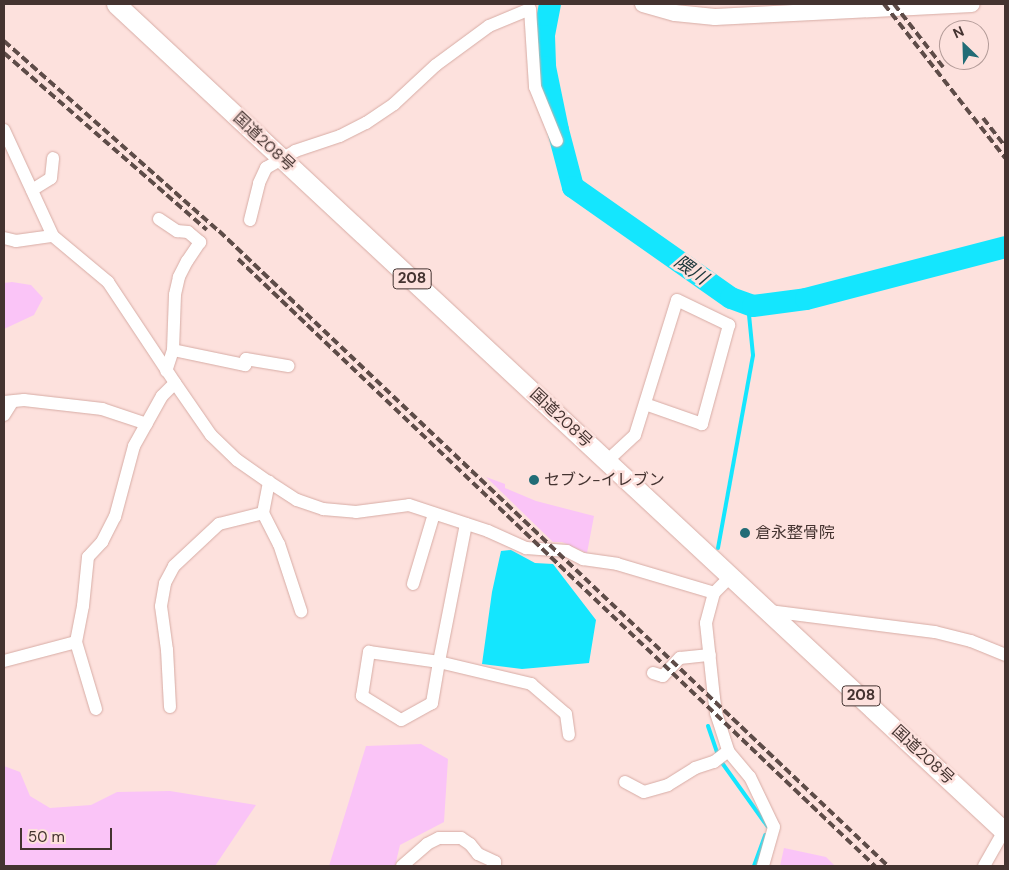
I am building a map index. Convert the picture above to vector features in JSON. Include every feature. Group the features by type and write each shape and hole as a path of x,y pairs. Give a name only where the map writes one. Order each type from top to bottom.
{"highway":[{"name":"国道208号","path":"116,4 1005,830"}],"main road":[{"path":"643,4 675,14 715,18 972,4"}],"street":[{"path":"250,220 258,183 266,168 295,151 340,136 366,123 394,104 436,65 489,26 530,8 535,87 557,141"},
{"path":"4,130 53,236 108,282 174,383 211,434 237,460 269,482 297,500 323,509 356,512 410,506 466,524 526,548 567,551 583,559 617,564 714,593"},
{"path":"32,190 51,178 53,158"},
{"path":"159,219 177,232 188,232 200,242 179,277 175,295 173,350 166,371"},
{"path":"4,238 16,241 53,236"},
{"path":"607,460 635,435 677,300 729,325 702,424 645,404"},
{"path":"173,350 245,364 246,359 288,366"},
{"path":"96,709 76,642 83,606 88,557 102,542 115,517 134,446 162,396 174,383"},
{"path":"4,415 8,402 24,400 102,409 147,424"},
{"path":"269,482 263,513 279,544 301,611"},
{"path":"170,706 167,650 161,606 165,583 174,566 219,524 263,513"},
{"path":"413,584 434,514"},
{"path":"466,524 439,662 432,703 401,720 362,696 369,652 439,662 531,684 566,714 569,735"},
{"path":"731,576 714,593 706,623 716,713 728,751 750,777 774,827 763,866"},
{"path":"769,611 935,632 971,641 1005,655"},
{"path":"4,662 76,642"},
{"path":"654,673 663,676 680,658 710,655"},
{"path":"625,782 644,792 668,785 695,768 714,762 728,751"},
{"path":"984,866 1005,830"},
{"path":"402,866 427,844 439,838 461,838 470,844 478,854 495,862 495,866"}],"shaded area":[{"path":"12,282 31,285 43,298 34,315 4,329 4,283"},
{"path":"486,477 505,484 505,488 536,501 594,516 587,553 562,542 553,542"},
{"path":"421,744 448,759 444,822 400,845 395,866 329,866 366,746"},
{"path":"4,766 20,772 30,796 50,808 91,805 117,792 170,791 256,805 215,866 4,866"},
{"path":"784,848 826,857 835,866 780,866"}],"water":[{"path":"511,550 535,563 553,564 596,620 589,663 522,669 482,664 492,592 501,551"}],"waterway":[{"name":"隈川","path":"550,4 544,36 545,67 558,130 573,187 731,298 753,306 806,299 1005,247"},
{"path":"718,548 753,355 748,305"},
{"path":"708,726 720,760 768,827"},
{"path":"754,866 765,835"}],"railway":[{"path":"884,4 1005,158"},
{"path":"894,4 939,62"},
{"path":"4,41 219,231 888,866"},
{"path":"4,53 207,230"},
{"path":"983,118 1005,146"},
{"path":"238,259 875,866"}],"place":[{"name":"セブン-イレブン","path":"534,480"},
{"name":"倉永整骨院","path":"745,533"}]}
